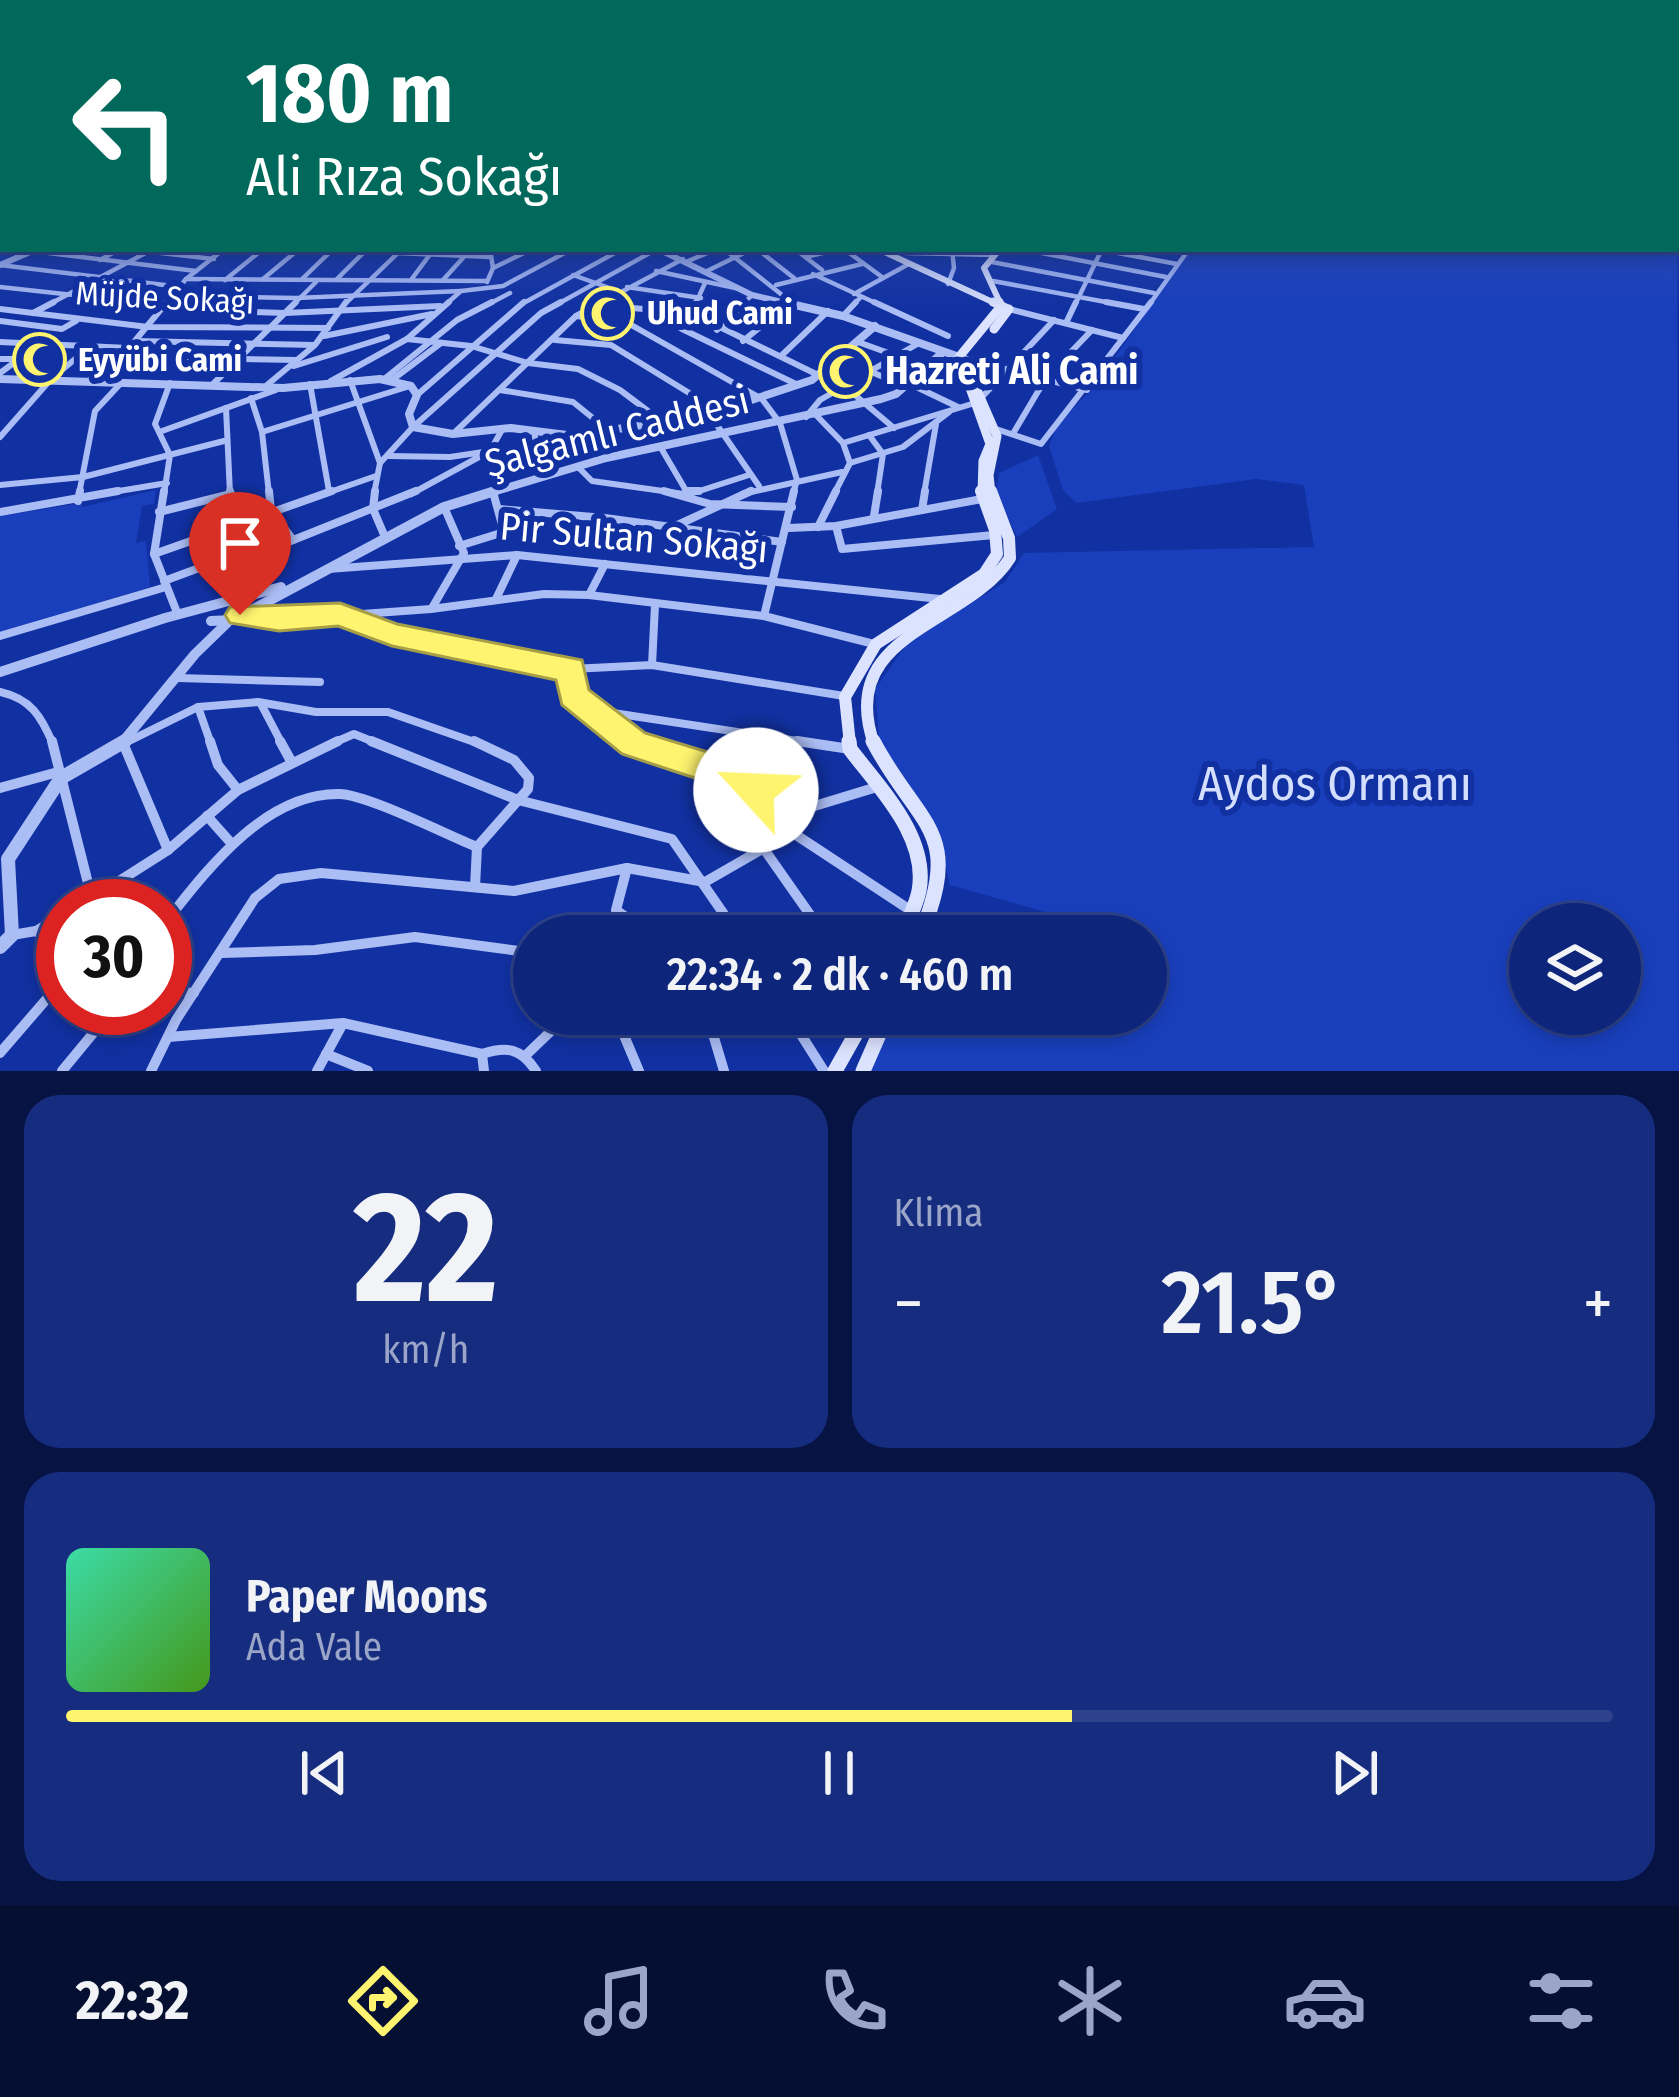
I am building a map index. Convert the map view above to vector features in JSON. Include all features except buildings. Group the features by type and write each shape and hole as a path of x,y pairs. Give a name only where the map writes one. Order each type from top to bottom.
{"main road":[{"path":"883,252 1005,308"},
{"path":"997,254 988,269 1005,308"},
{"path":"997,254 984,268 1005,308"},
{"path":"962,358 1005,308"},
{"path":"927,915 942,872 939,846 880,757 870,732 867,694 878,670 910,633 1007,567 1010,535 987,498 998,446 966,381 962,358"},
{"path":"909,915 919,890 918,855 900,815 850,749 845,697 876,644 984,574 997,554 983,461 990,444 962,358"},
{"path":"836,1071 856,1035"},
{"path":"862,1071 878,1035"}],"street":[{"path":"0,265 29,252"},
{"path":"48,252 197,272"},
{"path":"75,256 82,252"},
{"path":"99,260 114,252"},
{"path":"32,314 147,252"},
{"path":"165,252 216,259"},
{"path":"91,378 129,348 184,284 222,252"},
{"path":"224,281 259,252"},
{"path":"262,280 297,252"},
{"path":"301,280 329,252"},
{"path":"336,280 364,252"},
{"path":"267,385 315,345 350,296 399,252"},
{"path":"411,281 432,252 468,252 491,253 488,284"},
{"path":"442,281 468,252"},
{"path":"493,268 526,252"},
{"path":"0,265 184,284 336,280 503,286 566,252"},
{"path":"262,432 414,390 527,299 616,252"},
{"path":"385,537 373,509 376,476 383,460 413,427 541,313 659,252"},
{"path":"667,252 752,295 828,311 942,353 1088,390"},
{"path":"453,434 576,316 656,271 711,252"},
{"path":"727,252 791,302"},
{"path":"707,271 746,252"},
{"path":"758,252 796,279"},
{"path":"799,252 823,271"},
{"path":"784,269 832,252"},
{"path":"846,252 884,278"},
{"path":"843,316 856,296 909,266 907,252"},
{"path":"949,284 954,268 951,252 997,254 1086,280 1154,293"},
{"path":"1037,252 1166,278"},
{"path":"1066,323 1099,252"},
{"path":"1115,252 1177,264"},
{"path":"993,428 1041,444 1055,420 1088,390 1186,252"},
{"path":"775,286 862,264"},
{"path":"656,271 741,290"},
{"path":"813,274 948,337"},
{"path":"573,275 594,284 701,298"},
{"path":"214,383 317,281"},
{"path":"993,281 1144,309"},
{"path":"175,296 350,296 461,291 488,284"},
{"path":"691,313 705,284"},
{"path":"0,286 164,307 285,313 442,306"},
{"path":"503,286 527,299"},
{"path":"407,339 461,291"},
{"path":"387,380 429,340 510,293"},
{"path":"717,330 752,295"},
{"path":"743,340 791,302"},
{"path":"594,304 691,313 717,330 872,402 894,428"},
{"path":"1005,308 1124,338"},
{"name":"Müjde Sokağı","path":"0,309 148,327 326,332 434,314"},
{"path":"673,311 667,320 673,324 800,385"},
{"path":"781,356 828,311"},
{"path":"576,316 626,322 762,398 780,423 797,480 764,616"},
{"path":"0,321 62,328 77,320"},
{"path":"843,443 978,400 1054,320"},
{"path":"383,325 395,343"},
{"path":"413,427 453,434 503,428 575,436 709,414 800,385 820,374 875,326"},
{"path":"1014,432 1046,378 1092,330"},
{"path":"118,357 295,363 387,337"},
{"path":"331,381 395,343 429,340 471,346 528,363 578,369 620,390 660,419"},
{"path":"554,340 611,346 699,399 759,486"},
{"path":"136,341 315,345"},
{"path":"0,342 129,348"},
{"path":"387,380 442,342"},
{"path":"858,342 966,381"},
{"path":"850,463 843,443 811,416 820,400 919,343"},
{"path":"0,437 52,378 92,346"},
{"name":"Şalgamlı Caddesi","path":"306,578 444,507 493,491 578,467 872,402 906,384 942,353"},
{"path":"838,358 906,384 955,410"},
{"path":"0,359 20,359 4,377 0,390"},
{"path":"4,377 284,388"},
{"path":"350,380 383,460"},
{"path":"162,431 284,388 387,380 414,390"},
{"path":"79,501 95,411 122,382"},
{"path":"170,383 155,424 170,454 154,554 178,616"},
{"path":"310,384 328,490"},
{"path":"413,427 409,414 414,390"},
{"path":"500,390 558,396 591,408 609,431"},
{"path":"251,398 262,432 271,511 293,540"},
{"path":"226,408 224,442 233,524 265,592"},
{"path":"818,527 850,463 903,447 955,410"},
{"path":"685,418 695,442"},
{"path":"922,510 925,472 938,443 936,424"},
{"path":"0,636 165,584 408,496 490,451 503,428"},
{"path":"534,431 538,455 550,475"},
{"path":"868,436 883,454 874,516"},
{"path":"0,484 83,477 224,442"},
{"path":"662,448 688,495"},
{"path":"383,460 450,458 490,451"},
{"path":"490,451 508,487"},
{"path":"578,467 592,481 688,495 710,504 792,507"},
{"path":"671,528 710,504 759,486 842,472"},
{"path":"688,495 749,475"},
{"path":"154,554 376,476"},
{"path":"0,512 167,483"},
{"path":"431,609 462,549 504,532 493,491"},
{"path":"159,512 231,494"},
{"path":"788,528 836,526 987,498"},
{"path":"444,507 462,549"},
{"path":"499,509 575,511 782,542"},
{"path":"836,526 842,549 996,535"},
{"name":"Pir Sultan Sokağı","path":"324,569 370,572 462,549 940,599"},
{"path":"496,600 517,554"},
{"path":"589,595 605,564"},
{"path":"178,616 210,620 237,614 306,578"},
{"path":"123,743 195,654 237,614 265,592 306,578"},
{"path":"0,672 216,607 279,620 589,595 764,616 876,644"},
{"path":"652,665 655,605"},
{"path":"195,654 216,607"},
{"path":"340,614 392,635 527,665 571,669 652,665 845,697"},
{"path":"571,669 574,696 634,744 714,769 798,812"},
{"path":"178,678 320,682"},
{"path":"0,692 21,697 40,716 53,742 87,879"},
{"path":"0,788 60,775 198,707 261,704 316,712 388,712 455,733 514,760 529,778 528,789 477,847 475,887"},
{"path":"261,704 291,760"},
{"path":"198,707 218,765 238,790"},
{"path":"585,709 850,749"},
{"path":"123,879 168,850 238,790 291,760 354,734 518,800 672,839 726,915"},
{"path":"123,743 168,850"},
{"path":"12,935 8,860 60,775"},
{"path":"151,1071 255,898 279,879 321,873 514,891 627,868 705,882 764,848 798,812 879,786"},
{"path":"192,888 221,851 319,794 342,793 477,847"},
{"path":"207,816 232,844"},
{"path":"784,827 911,910"},
{"path":"764,848 810,915"},
{"path":"623,915 616,910 627,868"},
{"path":"0,947 12,935 36,931"},
{"path":"222,953 315,950 415,937 513,950"},
{"path":"0,1053 36,1011"},
{"path":"168,1036 343,1024 482,1054 504,1048 526,1055 536,1071"},
{"path":"317,1071 343,1024"},
{"path":"62,1071 92,1035"},
{"path":"526,1055 547,1035"},
{"path":"624,1035 640,1071"},
{"path":"713,1035 724,1071"},
{"path":"801,1035 824,1071"},
{"path":"326,1054 368,1071"},
{"path":"482,1054 484,1071"}],"green space":[{"name":"Aydos Ormanı","path":"1189,252 1677,252 1679,1071 866,1071 881,1035 1167,1035 1167,915 1055,915 950,885 943,855 880,750 875,689 909,641 1005,582 1024,553 1314,547 1304,485 1256,479 1076,503 1063,490 1049,446 1059,421 1091,391"},
{"path":"1038,455 1057,509 1017,537 996,491 999,473"},
{"path":"156,490 154,504 142,506 136,543 146,541 150,587 0,632 0,516 82,503 82,507"}],"place":[{"name":"Uhud Cami","path":"608,313"},
{"name":"Eyyübi Cami","path":"39,360"},
{"name":"Hazreti Ali Cami","path":"846,371"}],"route":[{"path":"240,615 279,620 340,614 392,635 527,665 571,669 574,696 634,744 714,769 756,790"}]}
